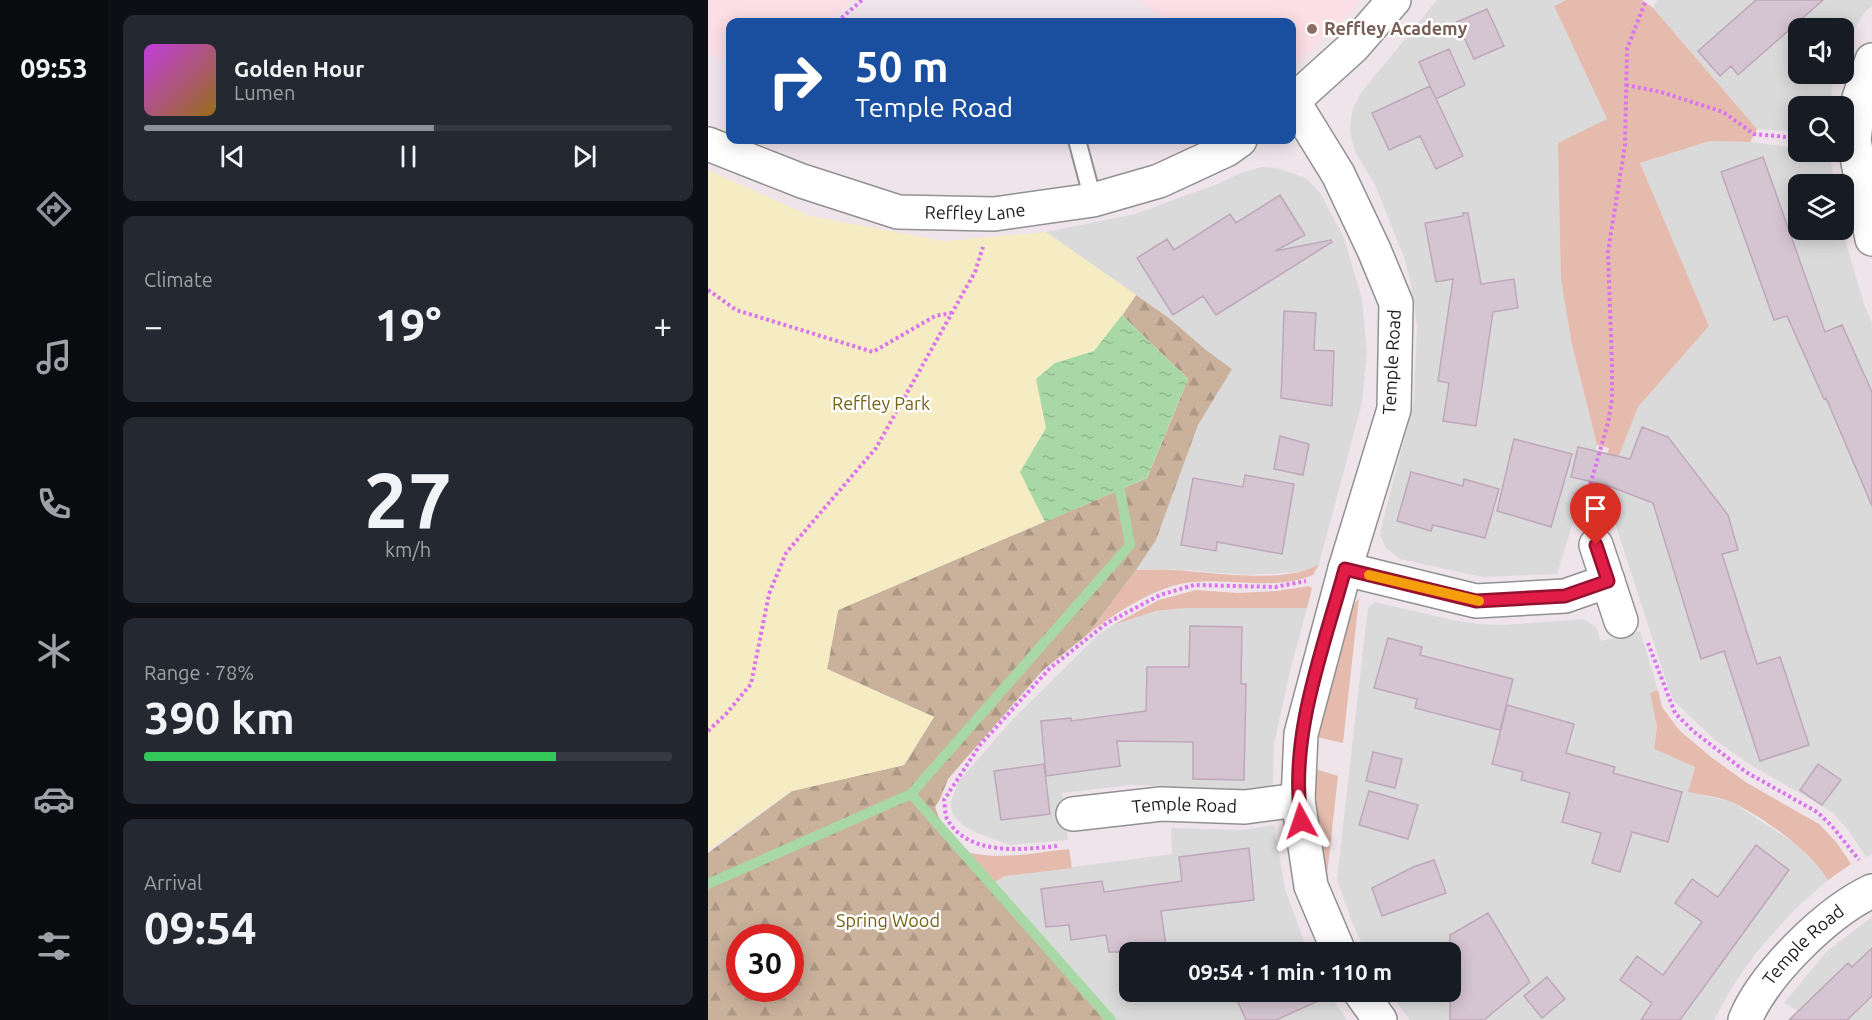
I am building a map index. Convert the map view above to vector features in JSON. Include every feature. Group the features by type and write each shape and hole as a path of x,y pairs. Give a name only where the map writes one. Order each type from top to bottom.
{"street":[{"path":"1296,98 1353,47 1394,0"},
{"path":"1872,60 1859,98 1854,140 1872,239"},
{"name":"Temple Road","path":"1296,108 1338,174 1396,303 1394,409 1345,569 1301,734 1298,800 1311,886 1335,942"},
{"name":"Reffley Lane","path":"708,144 802,181 898,212 994,214 1093,200 1160,181 1234,144"},
{"path":"1596,545 1621,621"},
{"path":"1345,569 1476,601 1565,596 1608,581"},
{"name":"Temple Road","path":"1073,814 1161,804 1245,807 1298,800"},
{"name":"Temple Road","path":"1750,1018 1772,977 1814,929 1858,898 1867,878"},
{"path":"1367,1002 1380,1020"}],"lane":[{"path":"1078,144 1093,200"}],"path":[{"path":"842,18 862,0"},
{"path":"1596,545 1576,535 1608,423 1612,399 1608,252 1625,145 1627,49 1646,0"},
{"path":"1626,85 1661,92 1723,112 1754,134 1788,137"},
{"path":"708,730 726,714 751,684 769,594 786,553 876,448 975,272 994,214"},
{"path":"708,290 736,310 873,352 935,316 952,313"},
{"path":"1073,814 1072,844 1023,850 1001,848 973,843 957,831 946,818 944,800 980,745 1049,669 1107,624 1160,595 1194,585 1275,587 1311,580 1345,569"},
{"path":"1621,621 1642,627 1675,713 1746,772 1817,812 1839,834 1867,878"}],"shaded area":[{"path":"708,0 852,0 832,18 726,18 726,63 708,53"},
{"name":"Reffley Academy","path":"1140,0 1360,0 1347,16 1296,63 1296,18 1164,18"},
{"path":"1437,0 1566,0 1554,6 1607,119 1572,345 1597,445 1557,574 1482,577 1400,559 1386,548 1380,536 1414,402 1417,325 1404,257 1376,187 1356,153 1350,126 1353,108 1360,94"},
{"path":"1566,0 1642,0 1653,8 1757,129 1750,142 1710,141 1640,163 1709,326 1638,407 1607,486 1608,525 1586,531 1609,448 1597,445 1572,345 1561,279 1558,143 1607,119 1554,6"},
{"path":"1657,0 1872,0 1872,6 1865,12 1854,30 1854,18 1788,18 1788,84 1832,84 1831,96 1788,96 1788,131 1757,129 1653,8"},
{"path":"1710,141 1750,142 1788,147 1788,162 1831,162 1833,174 1788,174 1788,240 1845,240 1872,323 1872,854 1866,857 1848,830 1832,812 1749,764 1715,740 1674,701 1615,523 1608,525 1607,486 1638,407 1709,326 1640,163"},
{"path":"1262,167 1277,168 1306,178 1320,193 1344,238 1362,299 1367,352 1362,403 1319,564 1296,572 1248,575 1170,569 1136,570 1156,540 1198,425 1232,369 1169,318 1046,232 1135,214"},
{"path":"1319,564 1313,575 1299,580 1269,583 1208,581 1165,588 1123,609 1087,635 1136,570 1268,576 1305,570"},
{"path":"1309,586 1312,588 1307,608 1185,608 1156,611 1113,625 1159,600 1196,590 1237,593 1277,591"},
{"path":"1359,598 1343,743 1317,737 1349,611"},
{"path":"1374,602 1480,624 1503,625 1583,619 1596,627 1601,641 1640,631 1658,690 1650,693 1657,727 1654,749 1695,767 1688,792 1732,802 1797,845 1822,870 1828,880 1794,910 1756,953 1734,984 1714,1020 1410,1020 1396,1002 1461,1002 1461,942 1361,942 1337,879 1368,609"},
{"path":"1185,608 1307,608 1274,744 1273,785 1247,789 1133,785 1062,793 1068,840 1009,845 977,833 957,820 951,805 959,781 1013,719 1099,634 1113,625 1156,611"},
{"path":"1658,690 1662,707 1679,730 1747,783 1819,824 1837,843 1851,864 1828,880 1799,847 1759,817 1729,801 1688,792 1695,767 1654,749 1657,727 1650,693"},
{"path":"1315,769 1338,776 1327,875 1317,822 1314,795"},
{"path":"1274,825 1285,889 1304,942 1119,942 1119,1002 1335,1002 1347,1020 1104,1020 990,885 1005,876 1172,854 1171,828 1245,830"},
{"path":"957,849 998,856 1069,849 1072,868 1005,876 990,885"},
{"path":"1872,917 1872,1020 1816,1020 1784,1003 1827,951"}],"green space":[{"name":"Reffley Park","path":"708,170 810,216 943,241 1046,232 1136,295 1122,316 1188,379 1147,478 838,610 827,669 934,717 904,765 792,791 708,850"},
{"name":"Spring Wood","path":"1136,295 1169,318 1232,369 1198,425 1156,540 1136,570 1087,635 1043,670 948,779 935,807 940,820 954,842 1104,1020 708,1020 708,853 792,791 904,765 934,717 827,669 838,610 1147,478 1188,379 1122,315"}],"water":[{"path":"1122,315 1188,379 1147,478 1045,522 1020,472 1046,428 1036,379 1055,363 1094,351"}],"building":[{"path":"1756,0 1823,0 1803,18 1788,18 1788,31 1738,75 1731,66 1720,76 1698,51"},
{"path":"1487,9 1504,46 1474,59 1457,22"},
{"path":"1449,49 1465,85 1436,99 1419,62"},
{"path":"1430,86 1463,156 1436,169 1420,136 1389,150 1372,113"},
{"path":"1763,157 1788,228 1788,240 1792,240 1825,332 1842,325 1872,392 1872,506 1826,398 1824,399 1787,316 1774,320 1721,172"},
{"path":"1280,195 1305,235 1275,251 1331,240 1332,242 1216,315 1203,296 1173,315 1137,258 1167,239 1174,250 1230,214 1236,223"},
{"path":"1463,213 1468,213 1481,284 1514,279 1518,308 1493,312 1476,426 1443,421 1449,383 1438,381 1453,279 1436,282 1425,223 1463,216"},
{"path":"1284,311 1316,313 1314,350 1334,351 1332,406 1281,398"},
{"path":"1642,427 1668,437 1728,515 1738,550 1722,554 1757,664 1780,657 1809,745 1760,761 1724,651 1701,659 1653,503 1606,485 1571,477 1578,447 1630,459"},
{"path":"1280,436 1309,444 1303,475 1274,469"},
{"path":"1514,439 1572,454 1551,527 1497,511"},
{"path":"1411,472 1463,486 1464,479 1499,489 1485,538 1433,525 1431,531 1397,521"},
{"path":"1245,475 1294,484 1282,554 1217,542 1216,551 1181,545 1193,478 1243,487"},
{"path":"1190,626 1242,627 1241,684 1246,684 1244,780 1193,779 1193,742 1117,741 1120,766 1046,776 1041,721 1071,718 1071,721 1146,711 1147,667 1189,667"},
{"path":"1388,638 1422,647 1420,655 1513,679 1500,730 1415,708 1417,699 1374,688"},
{"path":"1507,705 1574,724 1566,753 1615,767 1613,773 1682,792 1668,842 1632,832 1620,872 1592,863 1601,833 1562,822 1570,793 1521,780 1523,772 1492,764"},
{"path":"1373,752 1402,759 1395,788 1366,781"},
{"path":"1044,764 1050,814 1001,820 994,771"},
{"path":"1818,764 1841,780 1822,805 1800,790"},
{"path":"1369,791 1418,805 1408,839 1359,825"},
{"path":"1756,845 1789,870 1680,1020 1641,1020 1652,1003 1620,980 1637,956 1663,975 1702,922 1675,903 1692,879 1718,897"},
{"path":"1249,848 1254,900 1161,911 1166,942 1119,942 1119,952 1109,952 1106,935 1071,940 1069,925 1046,927 1041,889 1102,881 1104,892 1182,881 1179,857"},
{"path":"1434,860 1446,893 1382,916 1372,888 1413,867"},
{"path":"1488,913 1530,982 1484,1020 1450,1020 1450,1002 1461,1002 1461,942 1450,942 1450,935"},
{"path":"1872,948 1872,996 1847,1020 1789,1020 1848,963 1852,967"},
{"path":"1547,977 1565,999 1542,1018 1524,996"},
{"path":"1238,1002 1316,1002 1276,1020 1246,1020"}],"waterway":[{"path":"708,884 911,794 1130,545 1120,490"},
{"path":"911,794 1111,1020"}],"slow traffic":[{"path":"1369,575 1479,601"}],"place":[{"name":"Reffley Academy","path":"1312,29"}],"route":[{"path":"1301,821 1298,800 1301,734 1345,569 1476,601 1565,596 1608,581 1596,545"}]}
